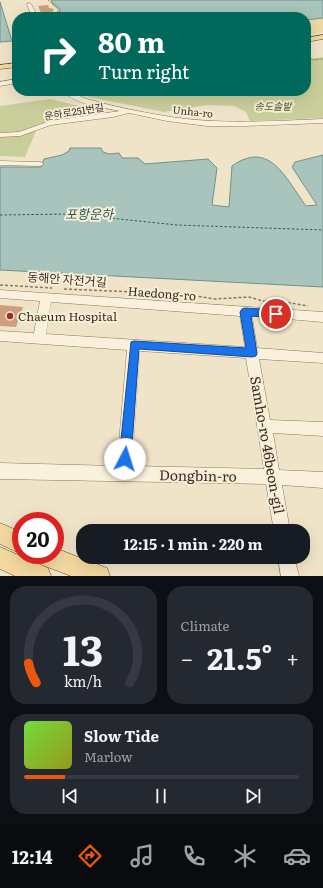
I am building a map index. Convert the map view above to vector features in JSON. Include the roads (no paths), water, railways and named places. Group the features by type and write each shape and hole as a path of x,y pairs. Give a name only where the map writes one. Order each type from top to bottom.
{"main road":[{"path":"311,39 323,37"},
{"path":"0,67 12,66"},
{"path":"0,533 12,539"},
{"path":"0,558 26,573"},
{"path":"64,562 99,576"}],"street":[{"path":"29,4 33,12"},
{"path":"0,84 12,83"},
{"name":"Unha-ro","path":"73,96 128,111 173,120 219,124 323,121"},
{"name":"운하로251번길","path":"0,135 20,134 50,124 118,114 128,111"},
{"path":"0,163 40,164"},
{"path":"38,338 50,293"},
{"name":"Haedong-ro","path":"0,294 50,293 245,312 323,317"},
{"name":"Samho-ro 46beon-gil","path":"245,312 281,524"},
{"path":"0,336 323,358"},
{"path":"124,474 134,345"},
{"path":"264,426 323,429"},
{"name":"Dongbin-ro","path":"0,471 273,477 323,480"},
{"path":"287,564 290,576"}],"water":[{"path":"51,0 323,0 323,18 311,19 311,12 60,12 60,9 53,4"},
{"path":"0,2 12,41 0,42"},
{"name":"포항운하","path":"70,148 101,148 103,152 109,154 119,153 122,158 138,158 145,164 208,159 217,168 212,205 229,207 232,166 245,159 257,157 267,160 284,174 306,206 317,205 292,167 295,162 323,155 323,287 0,270 0,167 41,167 44,159 62,155 69,151"}],"place":[{"name":"Chaeum Hospital","path":"10,316"}],"park label":[{"name":"송도솔밭","path":"273,105"}]}
